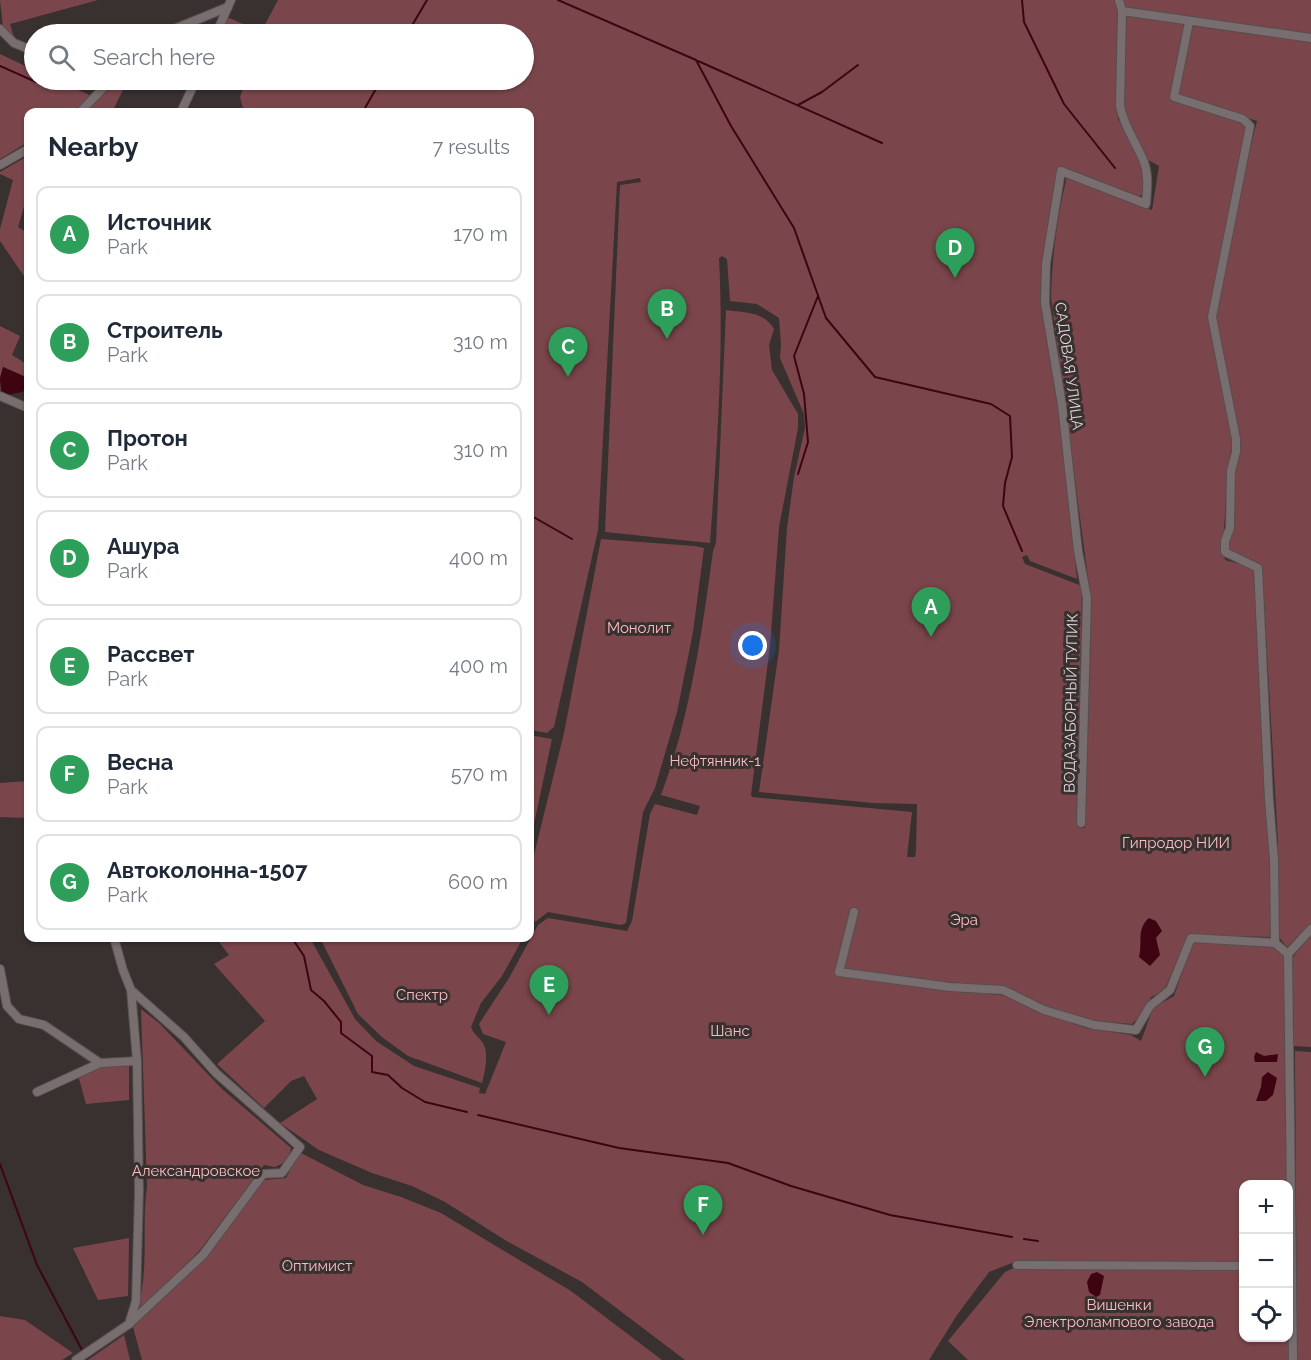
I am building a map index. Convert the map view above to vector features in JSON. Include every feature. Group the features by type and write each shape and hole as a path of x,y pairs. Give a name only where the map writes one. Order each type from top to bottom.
{"street":[{"path":"1119,0 1122,11 1311,38"},
{"path":"184,24 230,3"},
{"path":"221,24 230,3"},
{"name":"САДОВАЯ УЛИЦА","path":"1084,584 1078,551 1062,405 1045,303 1046,264 1061,171 1146,204 1148,181 1145,163 1123,121 1120,106 1122,11"},
{"path":"1190,22 1174,97 1243,120 1250,126 1212,317 1236,439 1236,452 1231,471 1230,528 1225,541 1225,552 1258,568 1274,860 1275,943"},
{"path":"0,28 14,43 24,47"},
{"path":"84,108 101,90"},
{"path":"183,108 191,90"},
{"path":"0,165 24,151"},
{"path":"0,396 24,406"},
{"name":"ВОДАЗАБОРНЫЙ ТУПИК","path":"1081,823 1087,628 1084,584"},
{"path":"854,912 839,972 950,987 1003,990 1044,1010 1094,1025 1136,1030 1150,1006 1170,990 1191,938 1275,943 1288,954"},
{"path":"1291,1234 1288,954 1311,929"},
{"path":"115,942 131,990 136,1061 139,1191 137,1267 136,1301 129,1324"},
{"path":"0,969 8,1006 19,1019 44,1025 100,1063"},
{"path":"76,1360 129,1324 203,1255 263,1174 282,1173 300,1147 216,1073 184,1037 131,990"},
{"path":"37,1092 100,1063 136,1061"},
{"path":"1017,1265 1239,1266"},
{"path":"1291,1288 1293,1360"}],"green space":[{"path":"0,0 98,0 10,24 15,40 3,27"},
{"path":"278,0 1311,0 1311,35 1193,20 1125,7 1118,10 1118,119 1142,164 1144,189 1142,195 1135,197 1060,166 1045,256 1043,301 1057,391 1077,579 1030,561 1027,555 1022,557 1025,564 1082,586 1077,827 1085,828 1091,626 1088,578 1051,298 1056,237 1067,176 1152,210 1159,166 1148,160 1125,118 1125,15 1185,24 1172,100 1231,117 1247,128 1208,315 1217,349 1233,435 1227,478 1223,549 1225,560 1251,567 1254,571 1270,854 1272,937 1188,935 1164,991 1151,997 1145,1011 1132,1024 1087,1020 1044,1005 1011,989 844,970 858,910 853,910 835,975 1007,996 1038,1011 1086,1028 1131,1035 1141,1041 1153,1008 1174,996 1193,941 1276,946 1286,959 1286,1180 1239,1180 1239,1261 1017,1261 989,1272 957,1315 929,1360 685,1360 582,1282 505,1240 445,1202 412,1186 372,1173 319,1150 280,1123 317,1099 304,1076 291,1081 264,1108 217,1064 265,1021 214,964 229,955 219,942 312,942 355,1019 376,1041 414,1066 480,1088 479,1093 485,1094 506,1042 483,1034 479,1024 509,978 529,942 534,942 534,932 538,925 548,918 627,931 632,921 650,814 655,804 697,815 700,806 661,795 680,736 687,705 716,543 726,310 759,316 770,323 774,329 769,345 772,370 798,414 798,428 779,527 770,646 751,795 752,797 912,812 907,857 915,857 917,804 873,803 759,792 779,650 787,528 794,477 805,428 804,414 780,358 779,318 757,304 730,301 727,259 722,256 719,258 721,329 719,400 710,543 605,532 620,185 641,182 640,178 617,182 598,530 554,727 547,733 534,731 534,108 243,108 240,97 242,90 534,90 534,24 265,24"},
{"path":"227,17 243,24 224,24"},
{"path":"1192,26 1311,42 1311,924 1287,947 1277,935 1278,842 1262,566 1231,552 1227,541 1234,475 1239,456 1239,434 1214,317 1232,223 1257,121 1179,95"},
{"path":"0,54 24,65 24,90 78,90 92,96 77,108 24,108 24,144 0,159"},
{"path":"106,90 123,90 114,108 89,108"},
{"path":"24,158 24,207 18,227 24,231 24,276 0,241 0,229 13,180 0,172"},
{"path":"0,326 20,336 12,355 24,362 24,376 3,367 0,378"},
{"name":"Монолит","path":"601,539 704,548 693,632 677,712 655,788 643,812 626,923 621,925 548,912 535,922 534,919 534,855 564,733"},
{"path":"534,736 552,739 534,824"},
{"path":"24,781 24,818 0,817 0,783"},
{"path":"1311,935 1311,1047 1294,1046 1292,958"},
{"name":"Спектр","path":"322,942 521,942 502,976 481,1003 471,1027 483,1043 486,1052 482,1083 408,1056 382,1037 358,1014"},
{"name":"Александровское","path":"141,1009 159,1023 222,1089 291,1148 288,1161 275,1167 264,1165 200,1250 155,1296 137,1309 143,1280 147,1187"},
{"path":"1295,1051 1311,1052 1311,1360 1297,1360"},
{"path":"129,1066 129,1100 86,1104 78,1075 97,1067"},
{"name":"Оптимист","path":"299,1152 363,1185 441,1213 571,1291 662,1360 142,1360 133,1327 204,1258 264,1180 286,1178"},
{"path":"129,1238 128,1296 98,1300 73,1248"},
{"name":"Вишенки Электролампового завода","path":"1016,1267 1239,1268 1239,1342 1290,1342 1290,1360 968,1360 948,1341 1005,1272"},
{"path":"0,1316 25,1320 73,1353 62,1360 0,1360"},
{"path":"124,1335 130,1360 88,1360"}],"shaded area":[{"path":"3,367 24,376 24,390 9,395 1,391 0,378"},
{"path":"1149,918 1156,921 1162,931 1156,938 1160,955 1150,966 1139,957 1141,931"},
{"path":"1256,1052 1264,1056 1278,1054 1277,1062 1255,1062"},
{"path":"1268,1072 1277,1078 1273,1095 1266,1101 1256,1101 1262,1077"},
{"path":"1097,1272 1104,1276 1100,1295 1096,1297 1089,1292 1087,1282 1091,1274"}],"waterway":[{"path":"413,24 427,0"},
{"path":"558,0 696,60 731,126 794,228 826,318 875,377 991,404 1010,416 1012,457 1005,483 1003,506 1022,551"},
{"path":"1022,0 1024,22 1064,104 1115,168"},
{"path":"698,61 882,143"},
{"path":"798,105 822,92 858,65"},
{"path":"0,66 24,77"},
{"path":"365,108 375,90"},
{"path":"798,474 808,442 804,394 794,356 818,296"},
{"path":"534,517 572,539"},
{"path":"295,942 304,956 311,990 324,1001 341,1022 341,1033 372,1056 372,1072 388,1075 402,1088 425,1102 467,1112"},
{"path":"478,1115 619,1148 728,1163 791,1186 890,1215 1012,1237"},
{"path":"0,1164 37,1265 82,1350"},
{"path":"1024,1239 1038,1241"}],"place":[{"name":"Ашура","path":"955,278"},
{"name":"Строитель","path":"667,339"},
{"name":"Протон","path":"568,377"},
{"name":"Источник","path":"931,637"},
{"name":"Рассвет","path":"549,1015"},
{"name":"Автоколонна-1507","path":"1205,1077"},
{"name":"Весна","path":"703,1235"}],"park label":[{"name":"Нефтянник-1","path":"715,761"},
{"name":"Гипродор НИИ","path":"1176,843"},
{"name":"Эра","path":"964,920"},
{"name":"Шанс","path":"730,1031"}]}
